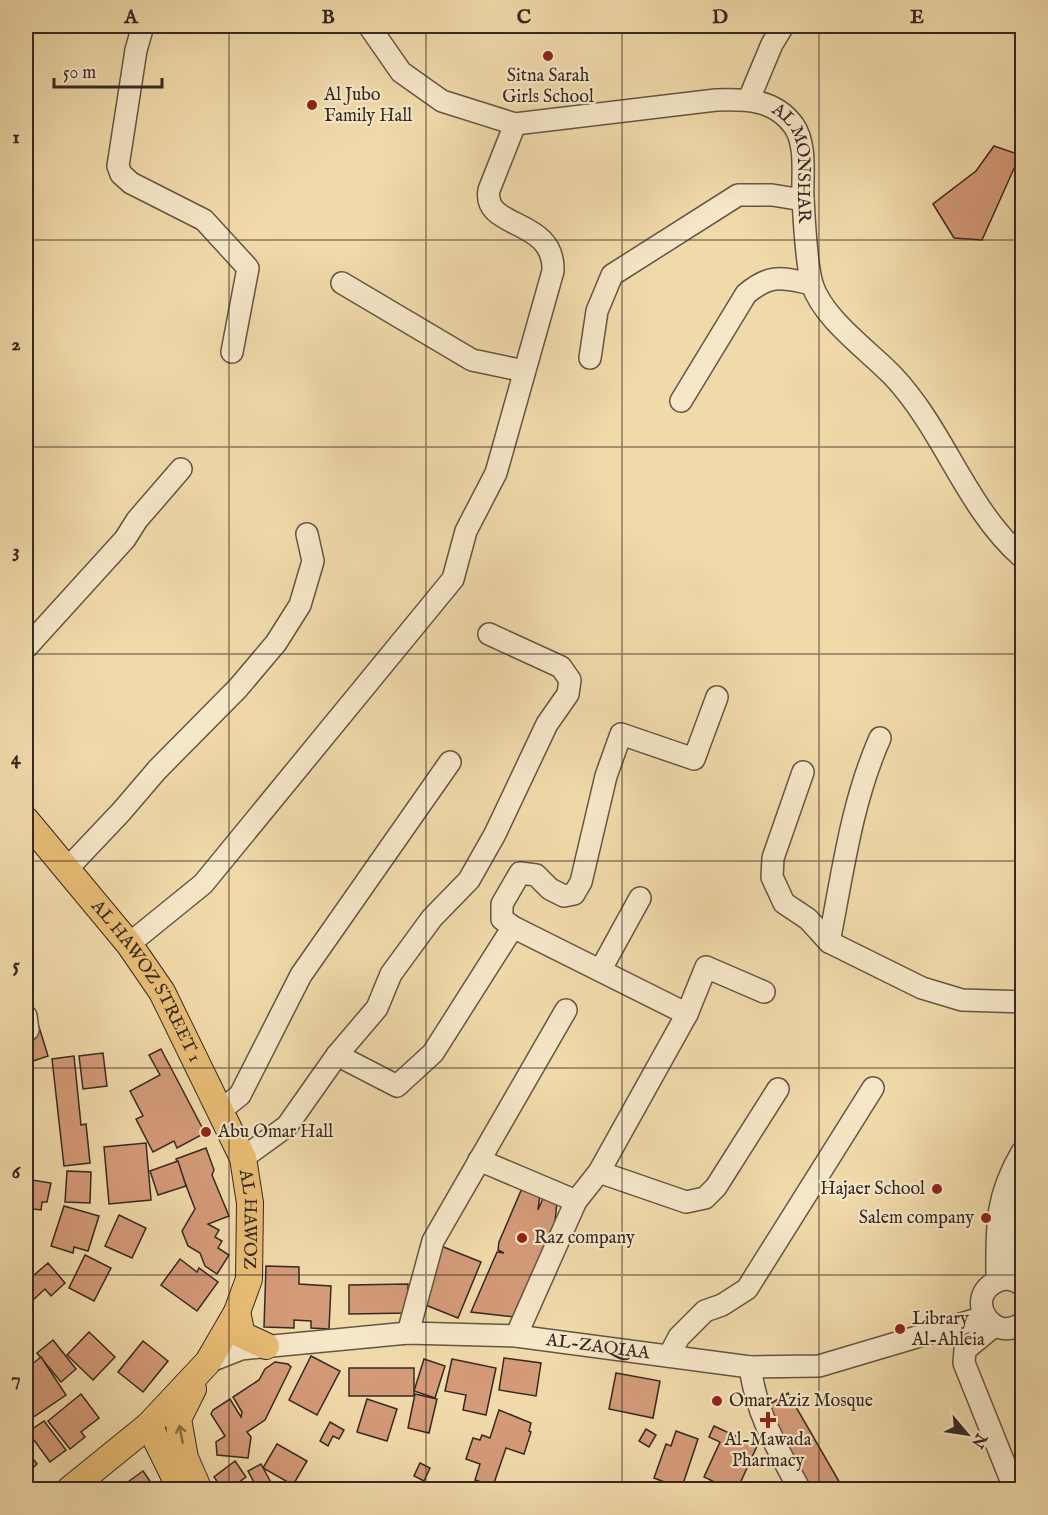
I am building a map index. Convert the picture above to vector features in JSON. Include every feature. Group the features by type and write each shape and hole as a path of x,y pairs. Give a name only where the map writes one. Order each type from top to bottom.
{"main road":[{"name":"AL HAWOZ STREET 1","path":"26,820 129,944 162,992 243,1158"},
{"name":"AL HAWOZ","path":"69,1490 149,1425 171,1402 208,1362 237,1312 249,1279 250,1203 243,1158"},
{"path":"237,1312 242,1335 266,1346"},
{"path":"199,1490 185,1458 178,1419 208,1362"},
{"path":"149,1425 181,1490"}],"street":[{"path":"143,26 136,50 118,166 121,174 131,183 204,220 248,268 232,352"},
{"name":"AL MONSHAR","path":"369,26 401,72 442,101 515,124 716,100 749,99 770,105 795,128 801,148 803,200 812,284 826,310 894,378 938,435 988,520 1023,557"},
{"path":"749,99 772,44 783,26"},
{"path":"129,944 203,884 448,588 457,568 466,531 496,473 553,275 554,263 544,240 496,213 490,204 489,190 515,124"},
{"path":"590,358 597,311 612,276 738,195 772,195 803,200"},
{"path":"681,401 746,294 759,283 775,277 812,284"},
{"path":"342,283 472,360 524,372"},
{"path":"26,648 125,539 137,520 181,469"},
{"path":"68,868 122,812 157,770 238,688 276,643 300,605 312,561 308,534"},
{"path":"243,1158 287,1126 337,1055 377,1008 391,974 432,918 469,880 495,834 547,724 570,691 570,677 563,669 489,634"},
{"path":"687,1014 513,927 502,919 502,904 520,873 536,875 550,889 564,896 574,894 581,882 606,776 621,734 694,759 717,697"},
{"path":"829,942 854,813 863,777 880,738"},
{"path":"220,1111 240,1095 301,975 450,762"},
{"path":"803,772 773,856 772,877 784,903 808,920 829,942 922,988 962,1000 1023,1002"},
{"path":"600,969 640,898"},
{"path":"337,1055 397,1086 433,1053 513,927"},
{"path":"516,1336 576,1201 599,1172 687,1014 706,967 764,992"},
{"path":"408,1333 433,1241 567,1010"},
{"path":"669,1356 680,1337 705,1311 722,1305 747,1289 873,1088"},
{"path":"599,1172 686,1202 705,1198 716,1187 778,1089"},
{"path":"1012,1282 998,1210 1011,1171 1023,1152"},
{"path":"479,1160 576,1201"},
{"path":"1012,1282 1011,1236 1014,1205 1023,1183"},
{"path":"1012,1282 986,1288 981,1305 989,1321 965,1350 964,1363 1015,1490"},
{"name":"AL-ZAQIAA","path":"208,1362 241,1349 408,1333 516,1336 750,1367 819,1366 989,1321 1010,1329 1023,1323"},
{"path":"750,1367 754,1398 764,1423 800,1490"}],"building":[{"path":"994,146 1020,155 982,240 954,238 933,204 976,171"},
{"path":"39,1027 48,1056 33,1061 26,1031"},
{"path":"161,1049 205,1133 177,1148 174,1141 153,1152 136,1119 143,1116 130,1091 160,1075 149,1055"},
{"path":"103,1053 107,1086 83,1089 79,1056"},
{"path":"74,1056 81,1125 86,1124 90,1163 64,1166 52,1059"},
{"path":"146,1143 151,1200 109,1204 104,1147"},
{"path":"206,1148 214,1170 212,1175 229,1216 208,1224 219,1230 215,1237 222,1241 218,1248 229,1255 217,1274 205,1266 200,1253 188,1246 182,1231 195,1209 176,1159"},
{"path":"178,1161 186,1186 158,1195 150,1171"},
{"path":"67,1171 91,1172 90,1203 65,1202"},
{"path":"26,1179 51,1183 47,1202 42,1202 41,1210 26,1208"},
{"path":"523,1186 540,1193 538,1210 544,1196 557,1200 555,1223 515,1317 471,1312 497,1252 504,1253 498,1250 499,1242"},
{"path":"64,1206 99,1216 88,1251 74,1247 73,1253 51,1246"},
{"path":"119,1215 146,1228 132,1258 105,1246"},
{"path":"441,1246 481,1262 458,1318 418,1302"},
{"path":"85,1255 111,1268 94,1301 69,1288"},
{"path":"180,1259 197,1272 199,1268 218,1282 197,1311 161,1285"},
{"path":"48,1263 65,1283 51,1296 45,1289 32,1301 26,1293 26,1282"},
{"path":"266,1266 299,1267 299,1284 331,1286 329,1329 311,1328 311,1321 294,1320 294,1328 264,1327"},
{"path":"408,1284 408,1313 349,1314 349,1285"},
{"path":"89,1332 115,1357 93,1380 67,1355"},
{"path":"53,1340 76,1369 61,1382 37,1353"},
{"path":"143,1341 168,1361 143,1392 118,1372"},
{"path":"311,1356 340,1371 317,1415 289,1400"},
{"path":"41,1357 66,1395 26,1422 26,1369"},
{"path":"504,1358 541,1363 536,1396 499,1390"},
{"path":"424,1359 445,1366 435,1398 414,1391"},
{"path":"452,1359 496,1368 486,1415 463,1410 466,1395 445,1391"},
{"path":"275,1362 288,1364 291,1367 265,1420 247,1432 251,1437 248,1458 217,1455 216,1442 225,1436 211,1414 213,1410 230,1399 241,1417 242,1412 233,1397 259,1380 265,1369"},
{"path":"349,1368 414,1368 414,1396 349,1396"},
{"path":"616,1373 660,1381 653,1418 609,1409"},
{"path":"788,1393 844,1490 810,1490 763,1408"},
{"path":"81,1394 99,1418 81,1432 85,1437 70,1449 48,1421"},
{"path":"415,1394 437,1399 429,1433 408,1428"},
{"path":"367,1399 397,1409 387,1441 357,1432"},
{"path":"499,1410 531,1423 529,1431 531,1432 524,1454 506,1448 493,1486 475,1480 480,1464 466,1459 473,1438 480,1440 482,1435 490,1438"},
{"path":"44,1421 66,1450 50,1462 28,1432"},
{"path":"330,1422 344,1430 339,1439 333,1436 328,1446 320,1441"},
{"path":"714,1426 757,1446 737,1490 731,1490 704,1477 720,1442 709,1437"},
{"path":"646,1429 656,1435 649,1447 639,1441"},
{"path":"676,1431 698,1439 681,1490 669,1490 665,1488 667,1483 654,1478 666,1444 671,1446"},
{"path":"277,1444 307,1461 293,1485 263,1468"},
{"path":"26,1450 37,1464 26,1474"},
{"path":"235,1461 246,1477 228,1490 223,1490 214,1477"},
{"path":"420,1463 430,1468 424,1481 414,1476"},
{"path":"261,1464 274,1488 272,1490 258,1490 248,1471"},
{"path":"143,1471 156,1490 117,1490"}],"place":[{"name":"Sitna Sarah Girls School","path":"548,56"},
{"name":"Al Jubo Family Hall","path":"312,105"},
{"name":"Abu Omar Hall","path":"206,1132"},
{"name":"Hajaer School","path":"937,1189"},
{"name":"Salem company","path":"986,1218"},
{"name":"Raz company","path":"522,1238"},
{"name":"Library Al-Ahleia","path":"900,1329"},
{"name":"Omar Aziz Mosque","path":"717,1401"},
{"name":"Al-Mawada Pharmacy","path":"768,1420"}]}
